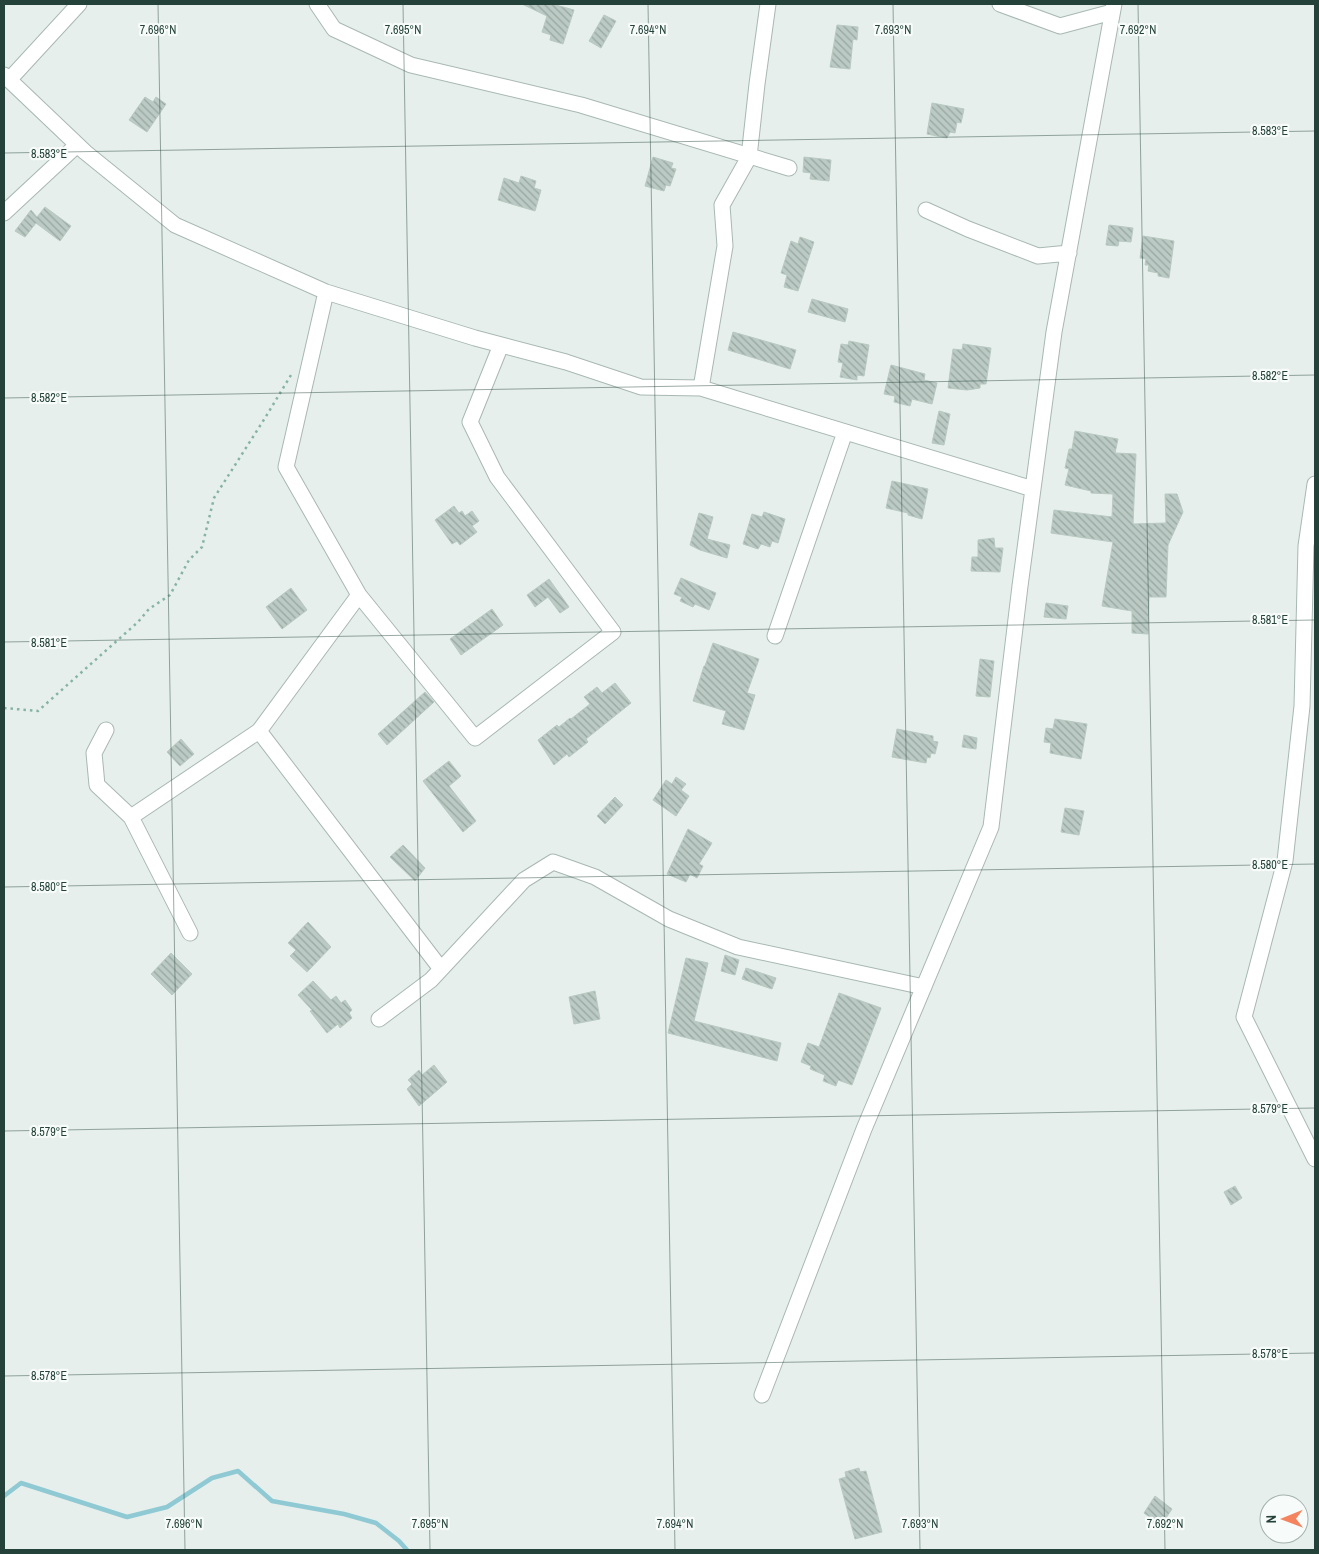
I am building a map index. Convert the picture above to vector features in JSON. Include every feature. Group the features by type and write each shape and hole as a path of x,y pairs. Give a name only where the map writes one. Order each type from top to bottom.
{"street":[{"path":"79,4 7,78 77,145 175,225 326,292 501,345 566,362 641,387 701,388 1033,488"},
{"path":"317,4 334,29 411,65 581,105 789,168"},
{"path":"701,388 725,246 722,204 749,157 768,4"},
{"path":"762,1395 864,1129 991,827 1020,586 1054,332 1113,8 1060,26 1000,4"},
{"path":"4,214 77,145"},
{"path":"926,210 968,229 1038,256 1069,254"},
{"path":"326,292 286,467 359,595 475,738 612,632 497,477 470,422 501,345"},
{"path":"775,636 845,432"},
{"path":"1315,484 1306,546 1302,706 1285,861 1244,1017 1315,1159"},
{"path":"131,817 259,731 359,595"},
{"path":"106,730 94,753 97,785 131,817 190,933"},
{"path":"259,731 442,969"},
{"path":"379,1019 431,980 524,880 553,862 595,877 670,919 738,947 924,987"}],"path":[{"path":"4,708 38,711 138,622 149,609 170,595 189,560 202,547 214,498 294,370"}],"building":[{"path":"522,4 552,4 574,10 563,44 550,40 551,35 542,32 547,16"},
{"path":"604,15 616,21 601,48 589,41"},
{"path":"837,25 858,27 857,40 853,39 850,69 830,67"},
{"path":"145,97 153,102 156,97 166,104 147,132 129,120"},
{"path":"932,103 964,109 961,123 957,122 955,133 950,132 947,138 927,134"},
{"path":"653,157 673,163 671,168 676,169 670,186 666,185 664,191 645,186"},
{"path":"804,157 831,160 829,181 810,179 811,173 803,172"},
{"path":"521,176 536,181 534,188 541,190 535,211 498,200 504,178 519,183"},
{"path":"45,207 71,226 60,241 36,223 25,237 15,231 31,210 37,217"},
{"path":"1109,225 1133,228 1131,242 1119,241 1118,246 1106,245"},
{"path":"1143,236 1174,241 1169,278 1158,276 1158,273 1148,271 1149,265 1145,265 1146,259 1140,258"},
{"path":"800,237 814,242 798,291 784,287 787,275 781,273 791,241 798,244"},
{"path":"812,299 848,309 845,322 808,312"},
{"path":"733,332 796,350 790,369 728,350"},
{"path":"849,341 869,345 864,376 857,375 857,380 840,377 843,363 838,362 841,344 848,345"},
{"path":"963,344 991,348 986,384 980,384 980,388 967,390 948,388 953,349 962,350"},
{"path":"891,365 925,374 924,380 937,383 932,404 912,399 910,406 894,402 895,396 884,394"},
{"path":"939,411 950,414 944,445 932,443"},
{"path":"1075,431 1118,439 1115,453 1136,454 1133,524 1166,523 1165,494 1177,494 1183,512 1168,545 1166,597 1149,597 1148,634 1132,633 1132,611 1102,606 1113,542 1051,533 1054,510 1112,517 1113,494 1091,493 1091,491 1065,485 1069,469 1065,468 1069,449 1072,449"},
{"path":"892,481 928,489 922,519 908,515 908,513 886,508"},
{"path":"454,506 459,513 462,511 465,516 472,511 479,521 472,526 477,532 460,545 457,541 452,544 435,520"},
{"path":"764,512 785,519 778,543 772,541 770,547 761,544 758,549 743,544 752,514 762,517"},
{"path":"699,513 713,517 707,539 730,545 727,558 690,545"},
{"path":"994,538 995,548 1003,548 1000,572 971,571 972,557 978,557 978,540"},
{"path":"681,578 716,593 709,610 695,604 693,607 680,601 682,597 674,594"},
{"path":"549,579 569,607 560,613 548,597 535,607 527,595"},
{"path":"291,588 307,610 282,629 266,607"},
{"path":"1046,603 1068,606 1066,619 1044,617"},
{"path":"492,609 503,625 461,655 450,639"},
{"path":"713,643 759,659 747,693 755,695 744,730 722,724 726,711 693,701"},
{"path":"980,659 994,661 990,697 976,696"},
{"path":"615,683 631,703 586,739 588,742 569,757 567,754 554,765 538,740 557,725 559,727 571,719 590,704 584,697 597,687 602,693"},
{"path":"425,692 434,702 387,745 378,734"},
{"path":"1055,719 1087,724 1081,759 1050,753 1051,743 1044,742 1046,728 1053,729"},
{"path":"897,729 933,736 933,741 938,742 935,754 931,753 930,758 927,757 926,763 892,757"},
{"path":"964,735 977,738 976,749 962,747"},
{"path":"181,739 194,754 180,766 167,752"},
{"path":"449,761 461,776 449,786 476,821 463,832 423,781"},
{"path":"676,777 686,784 681,790 689,796 676,816 653,800 666,780 672,784"},
{"path":"615,797 623,805 605,824 597,816"},
{"path":"1065,808 1084,811 1079,835 1061,832"},
{"path":"688,829 712,843 699,864 703,866 697,878 690,874 686,882 667,874"},
{"path":"403,845 425,868 415,881 390,857"},
{"path":"308,922 331,947 307,972 290,956 296,950 288,943"},
{"path":"171,953 192,974 172,995 151,974"},
{"path":"725,955 739,960 735,975 721,971"},
{"path":"686,958 708,963 694,1021 781,1043 777,1061 668,1033"},
{"path":"746,968 776,978 772,989 742,979"},
{"path":"313,981 331,1000 336,996 341,1003 345,1000 352,1010 349,1013 352,1018 340,1028 338,1024 327,1033 310,1011 312,1010 298,995"},
{"path":"595,991 600,1019 574,1024 569,997"},
{"path":"839,993 881,1008 852,1085 838,1080 836,1086 823,1081 825,1075 810,1069 811,1066 801,1062 808,1043 819,1047"},
{"path":"434,1065 447,1082 419,1106 407,1089 412,1084 408,1080 419,1070 422,1075"},
{"path":"1235,1186 1242,1198 1231,1205 1224,1192"},
{"path":"859,1468 860,1472 866,1471 882,1532 855,1539 839,1479 846,1477 845,1472"},
{"path":"1155,1496 1172,1509 1160,1527 1144,1513"}],"waterway":[{"path":"4,1496 21,1483 127,1517 167,1507 212,1478 238,1471 272,1501 344,1514 376,1523 399,1541 407,1550"}]}
